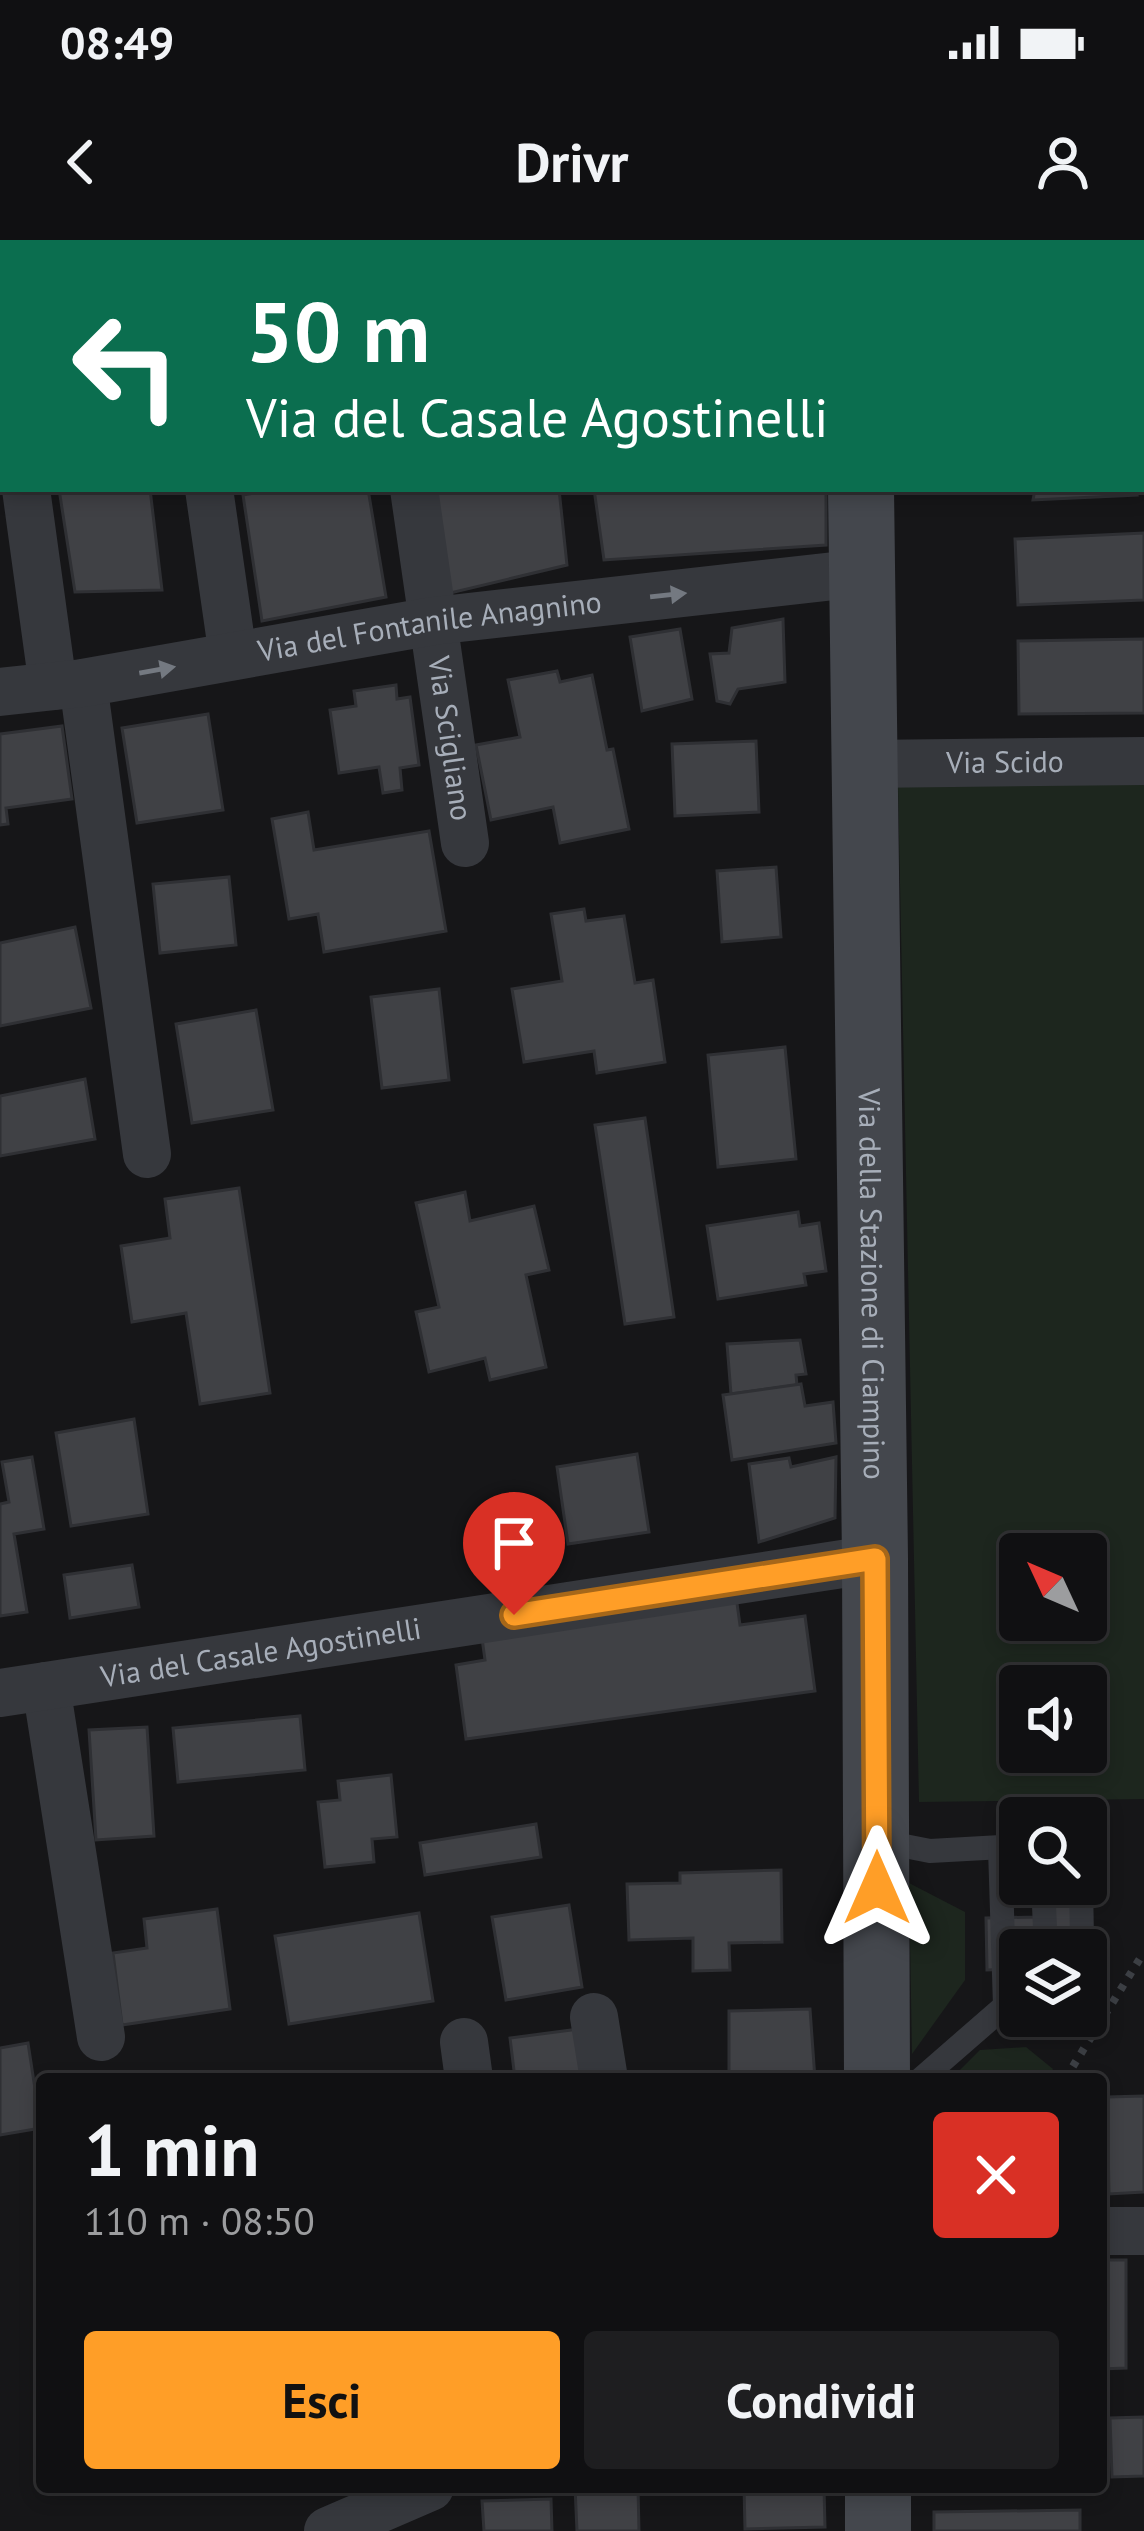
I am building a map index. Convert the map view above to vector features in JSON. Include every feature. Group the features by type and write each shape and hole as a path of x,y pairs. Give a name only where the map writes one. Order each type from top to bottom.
{"street":[{"path":"27,492 68,685 147,1154"},
{"path":"209,492 233,656"},
{"name":"Via Scigliano","path":"414,492 465,843"},
{"name":"Via della Stazione di Ciampino","path":"861,492 878,2073"},
{"name":"Via del Fontanile Anagnino","path":"0,692 68,685 434,621 861,573"},
{"name":"Via Scido","path":"864,764 1144,761"},
{"name":"Via del Casale Agostinelli","path":"23,1689 875,1559"},
{"path":"23,1689 101,2037"},
{"path":"594,2017 603,2073"},
{"path":"1107,2231 1144,2231"},
{"path":"328,2531 416,2493"},
{"path":"878,2493 878,2531"}],"lane":[{"path":"877,1841 930,1851 999,1848"},
{"path":"928,2073 999,2012"}],"path":[{"path":"1070,2073 1144,1952"}],"shaded area":[{"path":"1144,783 1144,1799 999,1797 999,1801 919,1802 898,786"},
{"path":"909,1883 965,1912 965,1980 912,2054"},
{"path":"1026,2047 1053,2069 1051,2073 957,2073 980,2050"}],"building":[{"path":"59,492 150,492 162,590 75,592"},
{"path":"368,492 386,597 262,621 243,495"},
{"path":"426,492 559,492 567,565 442,595"},
{"path":"594,492 826,492 826,545 604,560"},
{"path":"1034,492 1137,495 1033,500"},
{"path":"1144,533 1144,600 1018,605 1015,539"},
{"path":"783,619 785,682 738,689 730,704 717,701 710,654 729,653 732,628"},
{"path":"680,629 692,699 642,711 630,637"},
{"path":"1144,639 1144,713 1019,714 1018,641"},
{"path":"557,671 560,682 592,675 629,829 560,843 553,807 491,820 476,745 520,737 508,680"},
{"path":"396,685 397,699 410,697 419,765 400,768 402,790 383,793 379,767 339,773 330,710 356,706 354,691"},
{"path":"208,714 223,810 137,823 122,728"},
{"path":"62,726 72,799 6,808 8,824 0,825 0,734"},
{"path":"756,741 759,812 675,816 672,744"},
{"path":"308,812 314,850 429,831 446,931 324,952 318,914 289,919 272,819"},
{"path":"776,867 781,937 722,942 717,871"},
{"path":"229,877 236,945 160,953 153,884"},
{"path":"584,909 586,921 624,916 635,983 653,980 665,1062 597,1073 594,1051 524,1062 512,989 562,981 551,914"},
{"path":"75,927 91,1008 0,1026 0,943"},
{"path":"439,989 449,1080 382,1088 371,997"},
{"path":"256,1010 273,1110 192,1123 176,1024"},
{"path":"785,1047 796,1159 718,1167 708,1055"},
{"path":"85,1079 95,1139 0,1156 0,1096"},
{"path":"645,1118 674,1317 625,1324 595,1125"},
{"path":"239,1188 270,1393 200,1404 186,1313 132,1322 121,1246 170,1238 165,1199"},
{"path":"465,1192 470,1221 534,1206 549,1270 526,1275 546,1367 490,1380 485,1358 429,1372 416,1312 439,1307 416,1203"},
{"path":"798,1212 800,1226 819,1223 826,1271 804,1274 806,1285 718,1299 707,1226"},
{"path":"800,1340 806,1374 796,1375 797,1385 731,1394 727,1344"},
{"path":"801,1384 805,1406 833,1402 836,1443 732,1460 723,1395"},
{"path":"134,1419 148,1514 71,1526 56,1433"},
{"path":"637,1454 649,1532 568,1544 557,1467"},
{"path":"32,1457 44,1529 14,1534 27,1612 0,1616 0,1504 9,1502 2,1462"},
{"path":"836,1457 835,1518 759,1542 749,1464 789,1458 791,1467"},
{"path":"132,1565 139,1607 70,1618 64,1575"},
{"path":"736,1596 740,1625 805,1616 815,1691 466,1739 456,1665 485,1660 481,1631"},
{"path":"300,1716 305,1770 178,1782 173,1728"},
{"path":"147,1727 154,1836 96,1840 89,1730"},
{"path":"391,1775 397,1837 372,1839 374,1862 325,1867 318,1802 340,1800 338,1781"},
{"path":"536,1824 541,1857 425,1875 420,1843"},
{"path":"781,1870 782,1942 729,1943 730,1970 693,1971 693,1938 629,1940 627,1884 680,1883 680,1873"},
{"path":"569,1905 582,1987 506,2000 492,1917"},
{"path":"1036,1905 1089,1905 1092,1929 999,1929 999,1970 987,1970 986,1918 1036,1917"},
{"path":"217,1909 230,2009 122,2025 113,1953 147,1948 144,1919"},
{"path":"419,1913 433,2001 289,2024 275,1936"},
{"path":"810,2009 815,2073 729,2073 729,2011"},
{"path":"579,2029 585,2073 514,2073 510,2038"},
{"path":"28,2043 36,2129 0,2135 0,2048"},
{"path":"1144,2096 1144,2192 1109,2194 1107,2097"},
{"path":"1107,2260 1126,2260 1126,2368 1107,2369"},
{"path":"1144,2417 1144,2476 1112,2477 1110,2418"},
{"path":"575,2493 638,2493 639,2531 577,2531"},
{"path":"744,2493 824,2493 825,2527 745,2529"},
{"path":"551,2499 552,2531 484,2531 482,2501"},
{"path":"1080,2510 1080,2531 934,2531 934,2512"}],"route":[{"path":"514,1615 875,1559 877,1888"}]}
